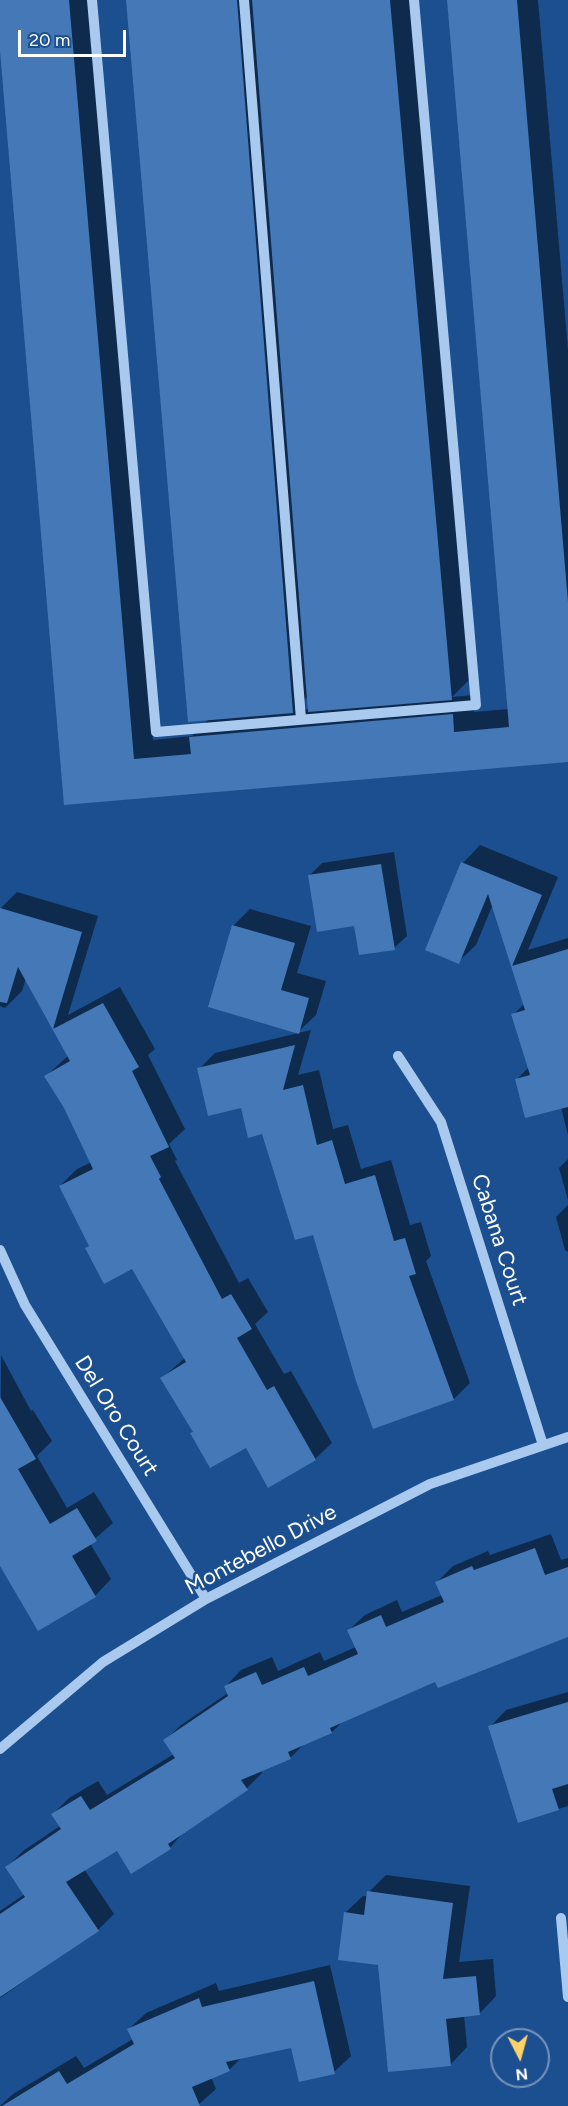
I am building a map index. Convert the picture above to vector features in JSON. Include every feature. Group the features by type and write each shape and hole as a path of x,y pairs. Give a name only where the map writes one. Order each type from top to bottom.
{"street":[{"path":"92,0 156,732 476,705 414,0"},
{"path":"244,0 301,719"},
{"name":"Cabana Court","path":"398,1056 441,1122 543,1445"},
{"name":"Del Oro Court","path":"0,1250 25,1305 206,1599"},
{"name":"Montebello Drive","path":"0,1749 103,1662 206,1599 430,1484 568,1437"},
{"path":"561,1918 568,1997"}],"building":[{"path":"0,0 69,0 134,759 191,754 189,737 453,714 454,732 509,727 447,0 517,0 568,602 568,762 64,805 0,51"},
{"path":"126,0 237,0 293,713 188,722"},
{"path":"252,0 390,0 452,700 308,712"},
{"path":"461,862 542,895 512,966 568,949 568,1107 525,1118 515,1079 530,1075 511,1014 525,1010 488,894 459,964 425,950"},
{"path":"381,864 395,950 359,955 354,926 317,932 308,875"},
{"path":"0,908 82,932 53,1029 103,1003 139,1067 132,1071 169,1147 150,1156 161,1177 159,1179 222,1299 231,1294 252,1329 237,1338 267,1390 274,1386 316,1460 268,1488 246,1448 210,1468 190,1433 193,1432 160,1378 186,1362 132,1269 104,1284 85,1248 89,1246 59,1186 93,1169 64,1108 44,1076 70,1061 18,967 7,1003 0,1002"},
{"path":"232,925 295,943 281,990 309,998 299,1034 208,1007"},
{"path":"295,1045 283,1090 303,1085 317,1145 332,1140 345,1184 375,1175 394,1241 405,1238 416,1274 409,1276 454,1400 373,1429 356,1381 313,1235 295,1240 262,1134 248,1138 241,1108 208,1116 197,1068"},
{"path":"0,1397 36,1459 18,1469 50,1524 77,1508 97,1541 72,1556 96,1597 38,1631 0,1566"},
{"path":"535,1548 545,1575 568,1567 568,1637 438,1688 435,1682 330,1728 332,1733 288,1752 291,1759 241,1780 248,1790 168,1844 171,1849 131,1874 117,1851 66,1882 99,1931 0,1997 0,1914 25,1897 5,1867 61,1829 51,1814 81,1796 90,1810 175,1758 163,1740 228,1696 224,1686 256,1672 262,1685 304,1667 308,1676 358,1654 347,1630 381,1615 386,1627 444,1602 435,1582 472,1566 474,1570"},
{"path":"568,1702 568,1784 552,1789 559,1810 518,1823 488,1726"},
{"path":"367,1891 453,1903 443,1979 476,1976 480,2015 446,2019 451,2066 388,2072 378,1965 338,1960 344,1912 364,1915"},
{"path":"314,1981 335,2074 299,2082 291,2048 226,2062 230,2071 192,2087 200,2106 2,2106 59,2071 67,2084 134,2044 127,2029 199,1998 202,2007"}]}
